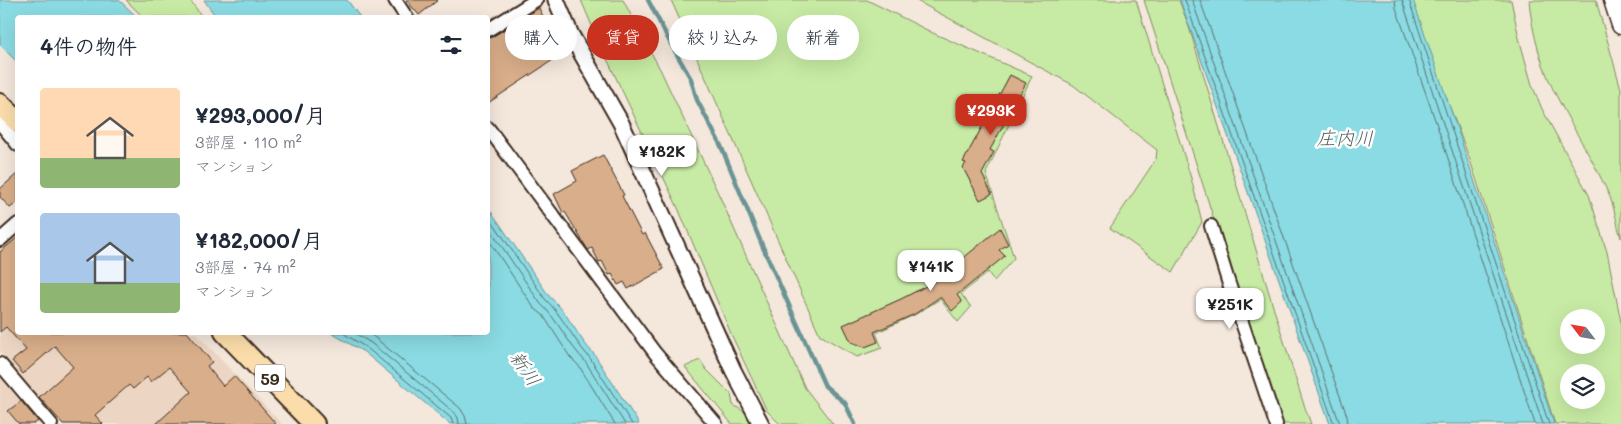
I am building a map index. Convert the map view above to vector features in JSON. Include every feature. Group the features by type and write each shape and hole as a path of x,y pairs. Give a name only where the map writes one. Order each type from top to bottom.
{"main road":[{"path":"1614,0 1621,25"},
{"path":"0,104 15,119"},
{"name":"59","path":"229,335 314,424"}],"street":[{"path":"395,0 405,15"},
{"path":"490,29 536,0"},
{"path":"556,0 580,52 621,123 733,370 760,424"},
{"path":"0,123 15,141"},
{"path":"490,131 655,353 716,424"},
{"path":"1211,226 1276,424"},
{"path":"0,240 15,227"},
{"path":"0,364 51,424"}],"shaded area":[{"path":"15,232 15,335 198,335 282,424 62,424 0,352 0,246"},
{"path":"0,376 41,424 0,424"}],"green space":[{"path":"126,0 190,0 201,15 141,15"},
{"path":"581,0 623,0 631,15 587,15"},
{"path":"671,0 867,0 935,34 1032,76 986,173 1014,258 994,281 988,272 961,294 971,307 958,322 940,299 916,314 876,333 882,348 857,357 820,335 698,60 777,60 777,15 678,15"},
{"path":"915,0 1136,0 1191,178 1202,222 1173,272 1110,228 1156,159 1157,150 1073,85"},
{"path":"1144,0 1179,0 1189,27 1272,303 1311,424 1281,424"},
{"path":"1409,0 1511,0 1532,85 1542,109 1589,195 1607,252 1621,322 1621,424 1555,424 1470,160"},
{"path":"1529,0 1596,0 1621,89 1621,238 1610,197 1547,76 1535,38"},
{"path":"608,60 655,60 719,195 805,388 833,424 780,424 767,411 732,336 678,208"},
{"path":"700,360 706,369 731,394 733,405 750,415 754,424 732,424 685,367"}],"water":[{"path":"0,0 119,0 135,15 15,15 15,60 0,45"},
{"path":"204,0 347,0 358,15 215,15"},
{"name":"庄内川","path":"1180,0 1413,0 1554,424 1330,424"},
{"name":"新川","path":"490,210 549,296 562,309 582,340 594,354 639,424 450,424 364,352 334,335 490,335"}],"building":[{"path":"406,0 438,0 419,15"},
{"path":"539,8 542,15 528,15"},
{"path":"505,29 505,60 553,60 490,102 490,38"},
{"path":"1010,75 1026,83 990,150 994,152 982,174 992,194 980,200 963,168 966,163 963,162"},
{"path":"603,155 642,235 645,233 664,269 628,289 624,282 618,285 612,274 609,275 602,261 599,262 592,248 588,250 565,212 563,213 554,194 577,181 572,171"},
{"path":"15,176 15,204 10,208 0,197 0,189"},
{"path":"1000,228 1008,244 999,250 1005,256 957,295 962,302 952,311 940,297 915,314 874,332 878,342 865,347 851,342 843,325 934,282"},
{"path":"15,240 15,335 190,335 212,362 207,366 223,386 234,376 276,424 156,424 191,392 169,367 151,382 147,377 133,389 129,385 95,415 103,424 63,424 39,397 73,367 55,346 23,374 12,361 26,350 6,327 0,332 0,252"},
{"path":"21,401 38,421 34,424 19,424 8,411"}],"waterway":[{"path":"648,0 691,79 697,100 721,146 762,245 825,386 845,403 855,424"}]}
